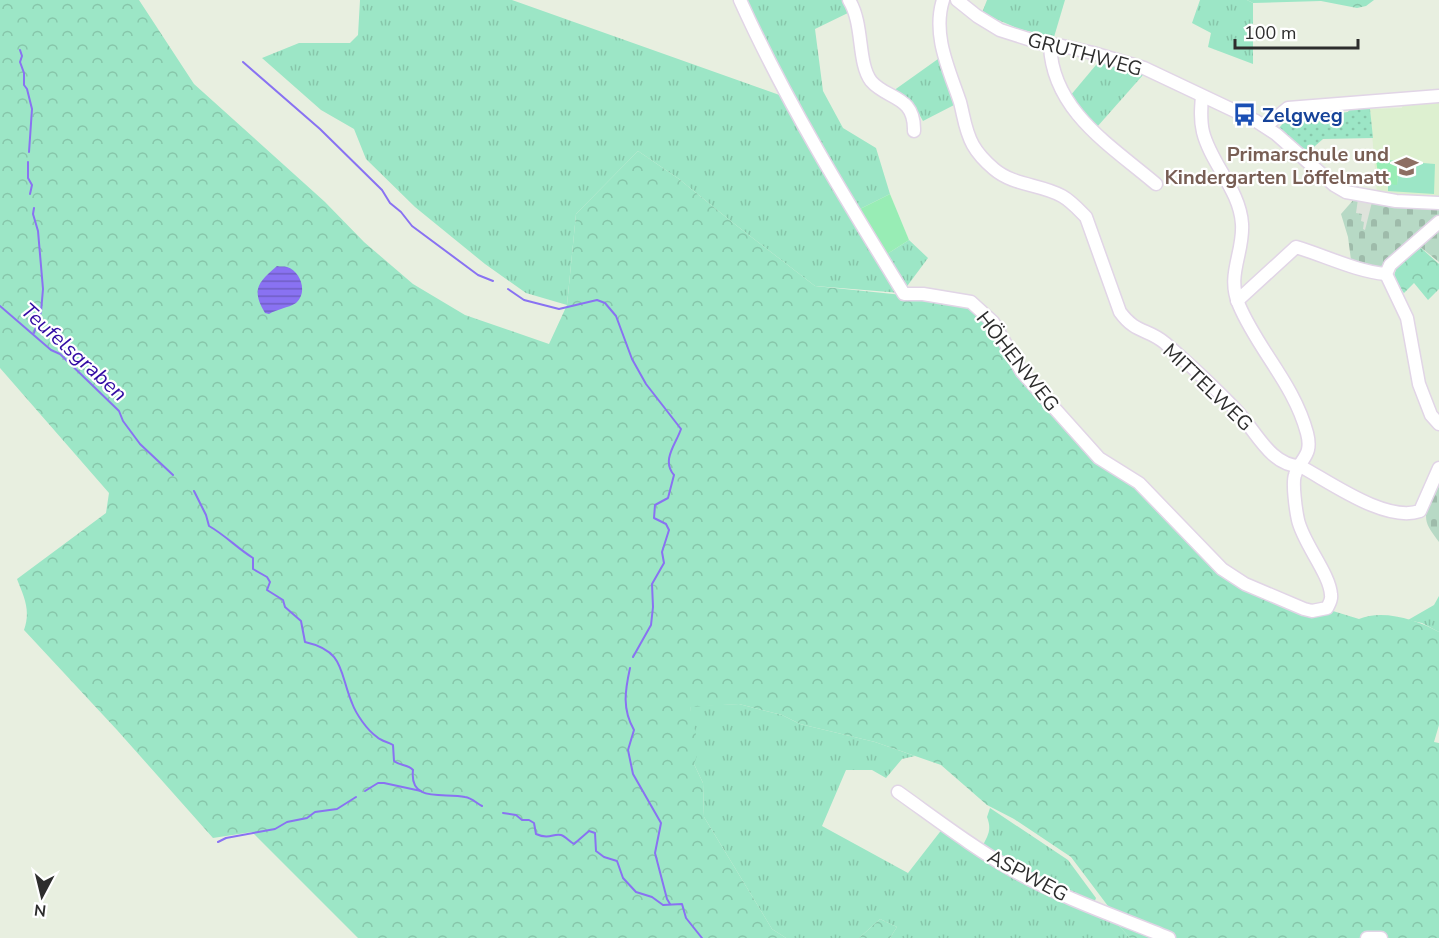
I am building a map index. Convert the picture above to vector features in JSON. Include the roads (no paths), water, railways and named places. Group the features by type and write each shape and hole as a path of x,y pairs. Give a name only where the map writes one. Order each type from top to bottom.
{"street":[{"name":"HÖHENWEG","path":"740,0 798,115 843,195 904,294 923,294 971,302 993,322 1022,372 1099,458 1139,483 1222,569 1245,584 1312,611 1327,608 1331,596 1328,584 1298,521 1294,476 1300,466"},
{"path":"849,0 855,9 868,76 879,88 903,102 912,114 914,131"},
{"name":"MITTELWEG","path":"943,0 940,8 943,55 960,104 966,131 974,148 994,169 1009,179 1060,195 1075,205 1087,219 1120,312 1129,324 1164,342 1237,410 1276,458 1290,466 1300,466 1378,508 1413,513 1420,511 1439,468"},
{"name":"GRUTHWEG","path":"957,0 1000,30 1050,46 1058,45 1144,68 1266,126 1334,185 1346,192 1396,201 1439,203"},
{"path":"1050,46 1051,63 1057,84 1073,110 1156,184"},
{"path":"1202,96 1200,115 1203,132 1234,197 1242,225 1233,281 1237,301 1257,339 1294,396 1309,444 1308,453 1300,466"},
{"path":"1266,126 1288,108 1439,96"},
{"path":"1439,222 1390,265 1386,274 1407,318 1419,384 1431,415 1439,424"},
{"path":"1237,301 1296,247 1352,265 1362,271 1386,274"},
{"name":"ASPWEG","path":"898,792 1017,872 1094,909 1169,938"},
{"path":"1367,938 1381,938"}],"waterway":[{"path":"20,50 24,85 32,109 29,152"},
{"path":"243,62 320,129 382,190 390,203 412,226 478,275 493,281"},
{"path":"28,162 28,178 32,185 30,194"},
{"path":"34,208 43,289 41,312 34,333"},
{"path":"508,289 524,300 559,309 597,300 605,303 616,316 632,359 646,384 681,429 669,458 670,469 674,475 668,498 655,505 654,518 666,524 669,530 662,552 664,563 652,584 651,625 633,657"},
{"name":"Teufelsgraben","path":"0,306 51,350 60,354 119,411 123,421 140,444 173,475"},
{"name":"Teufelsgraben","path":"194,491 209,526 253,558 253,569 267,577 270,582 267,590 283,600 285,607 301,621 305,642 318,646 334,657 339,664 359,717 380,740 393,745 394,761 413,770 413,781 417,788 430,794 472,799 482,806"},
{"path":"630,668 626,707 634,730 628,750 633,774 661,823 655,853 670,904"},
{"path":"365,791 378,783 421,791"},
{"path":"218,842 226,838 275,829 287,822 307,818 315,812 337,809 356,797"},
{"name":"Teufelsgraben","path":"503,813 516,815 522,820 534,823 536,834 561,835 574,844 589,831 595,833 596,851 604,857 617,861 623,878 636,892 652,897 663,905 682,904 686,918 702,938"}],"place":[{"name":"Zelgweg","path":"1244,115"},
{"name":"Primarschule und Kindergarten Löffelmatt","path":"1407,166"}]}
